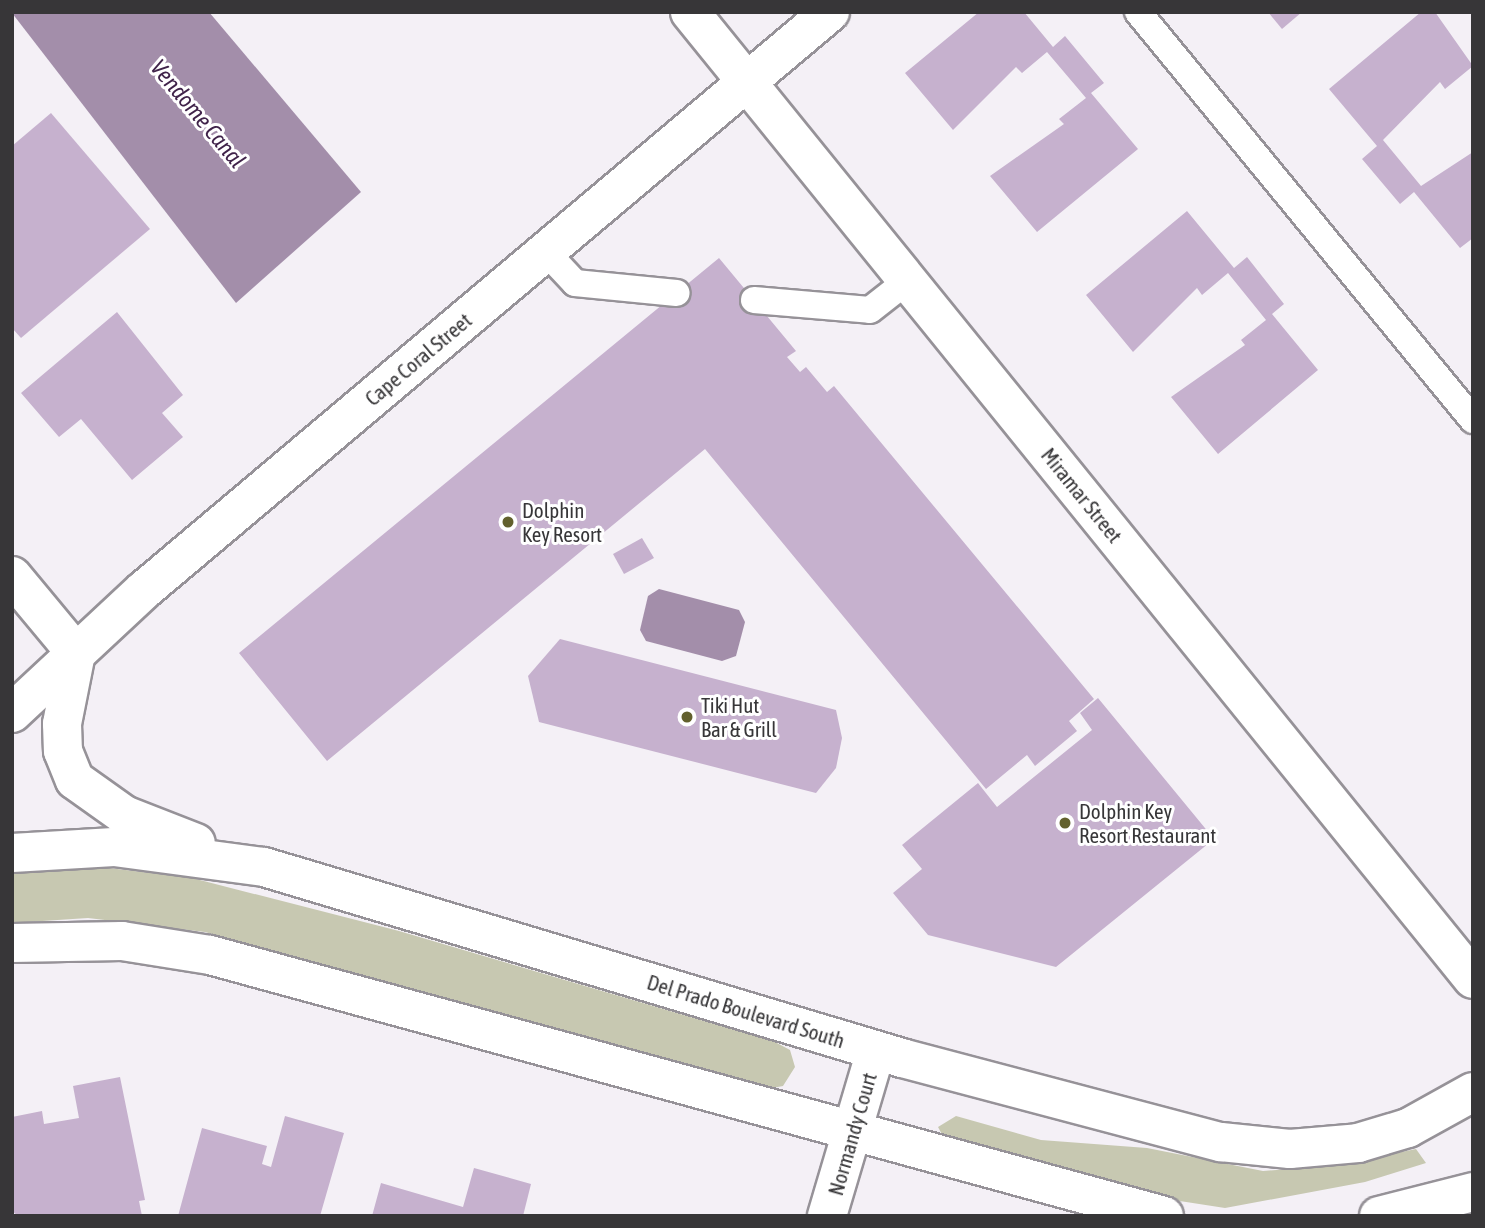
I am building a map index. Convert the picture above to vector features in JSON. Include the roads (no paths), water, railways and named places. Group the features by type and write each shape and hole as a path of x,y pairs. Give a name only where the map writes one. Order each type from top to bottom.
{"street":[{"name":"Miramar Street","path":"690,12 1473,979"},
{"name":"Cape Coral Street","path":"12,713 76,653 830,12"},
{"path":"12,576 76,653 62,724 62,751 75,780 124,815 264,867"},
{"name":"Del Prado Boulevard South","path":"12,853 114,848 264,867 380,896 876,1051 1221,1142 1290,1149 1358,1143 1408,1128 1473,1092"},
{"path":"12,943 122,941 211,955 1164,1216"},
{"name":"Normandy Court","path":"827,1216 876,1051"},
{"path":"1379,1216 1473,1192"}],"lane":[{"path":"1138,12 1473,420"},
{"path":"546,253 575,283 677,293"},
{"path":"754,300 870,310 907,281"}],"water":[{"name":"Vendome Canal","path":"209,12 361,192 236,303 12,13"},
{"path":"659,589 739,610 745,622 736,656 722,661 646,641 640,630 648,596"}],"place":[{"name":"Dolphin Key Resort","path":"508,522"},
{"name":"Tiki Hut Bar & Grill","path":"687,717"},
{"name":"Dolphin Key Resort Restaurant","path":"1065,823"}]}
